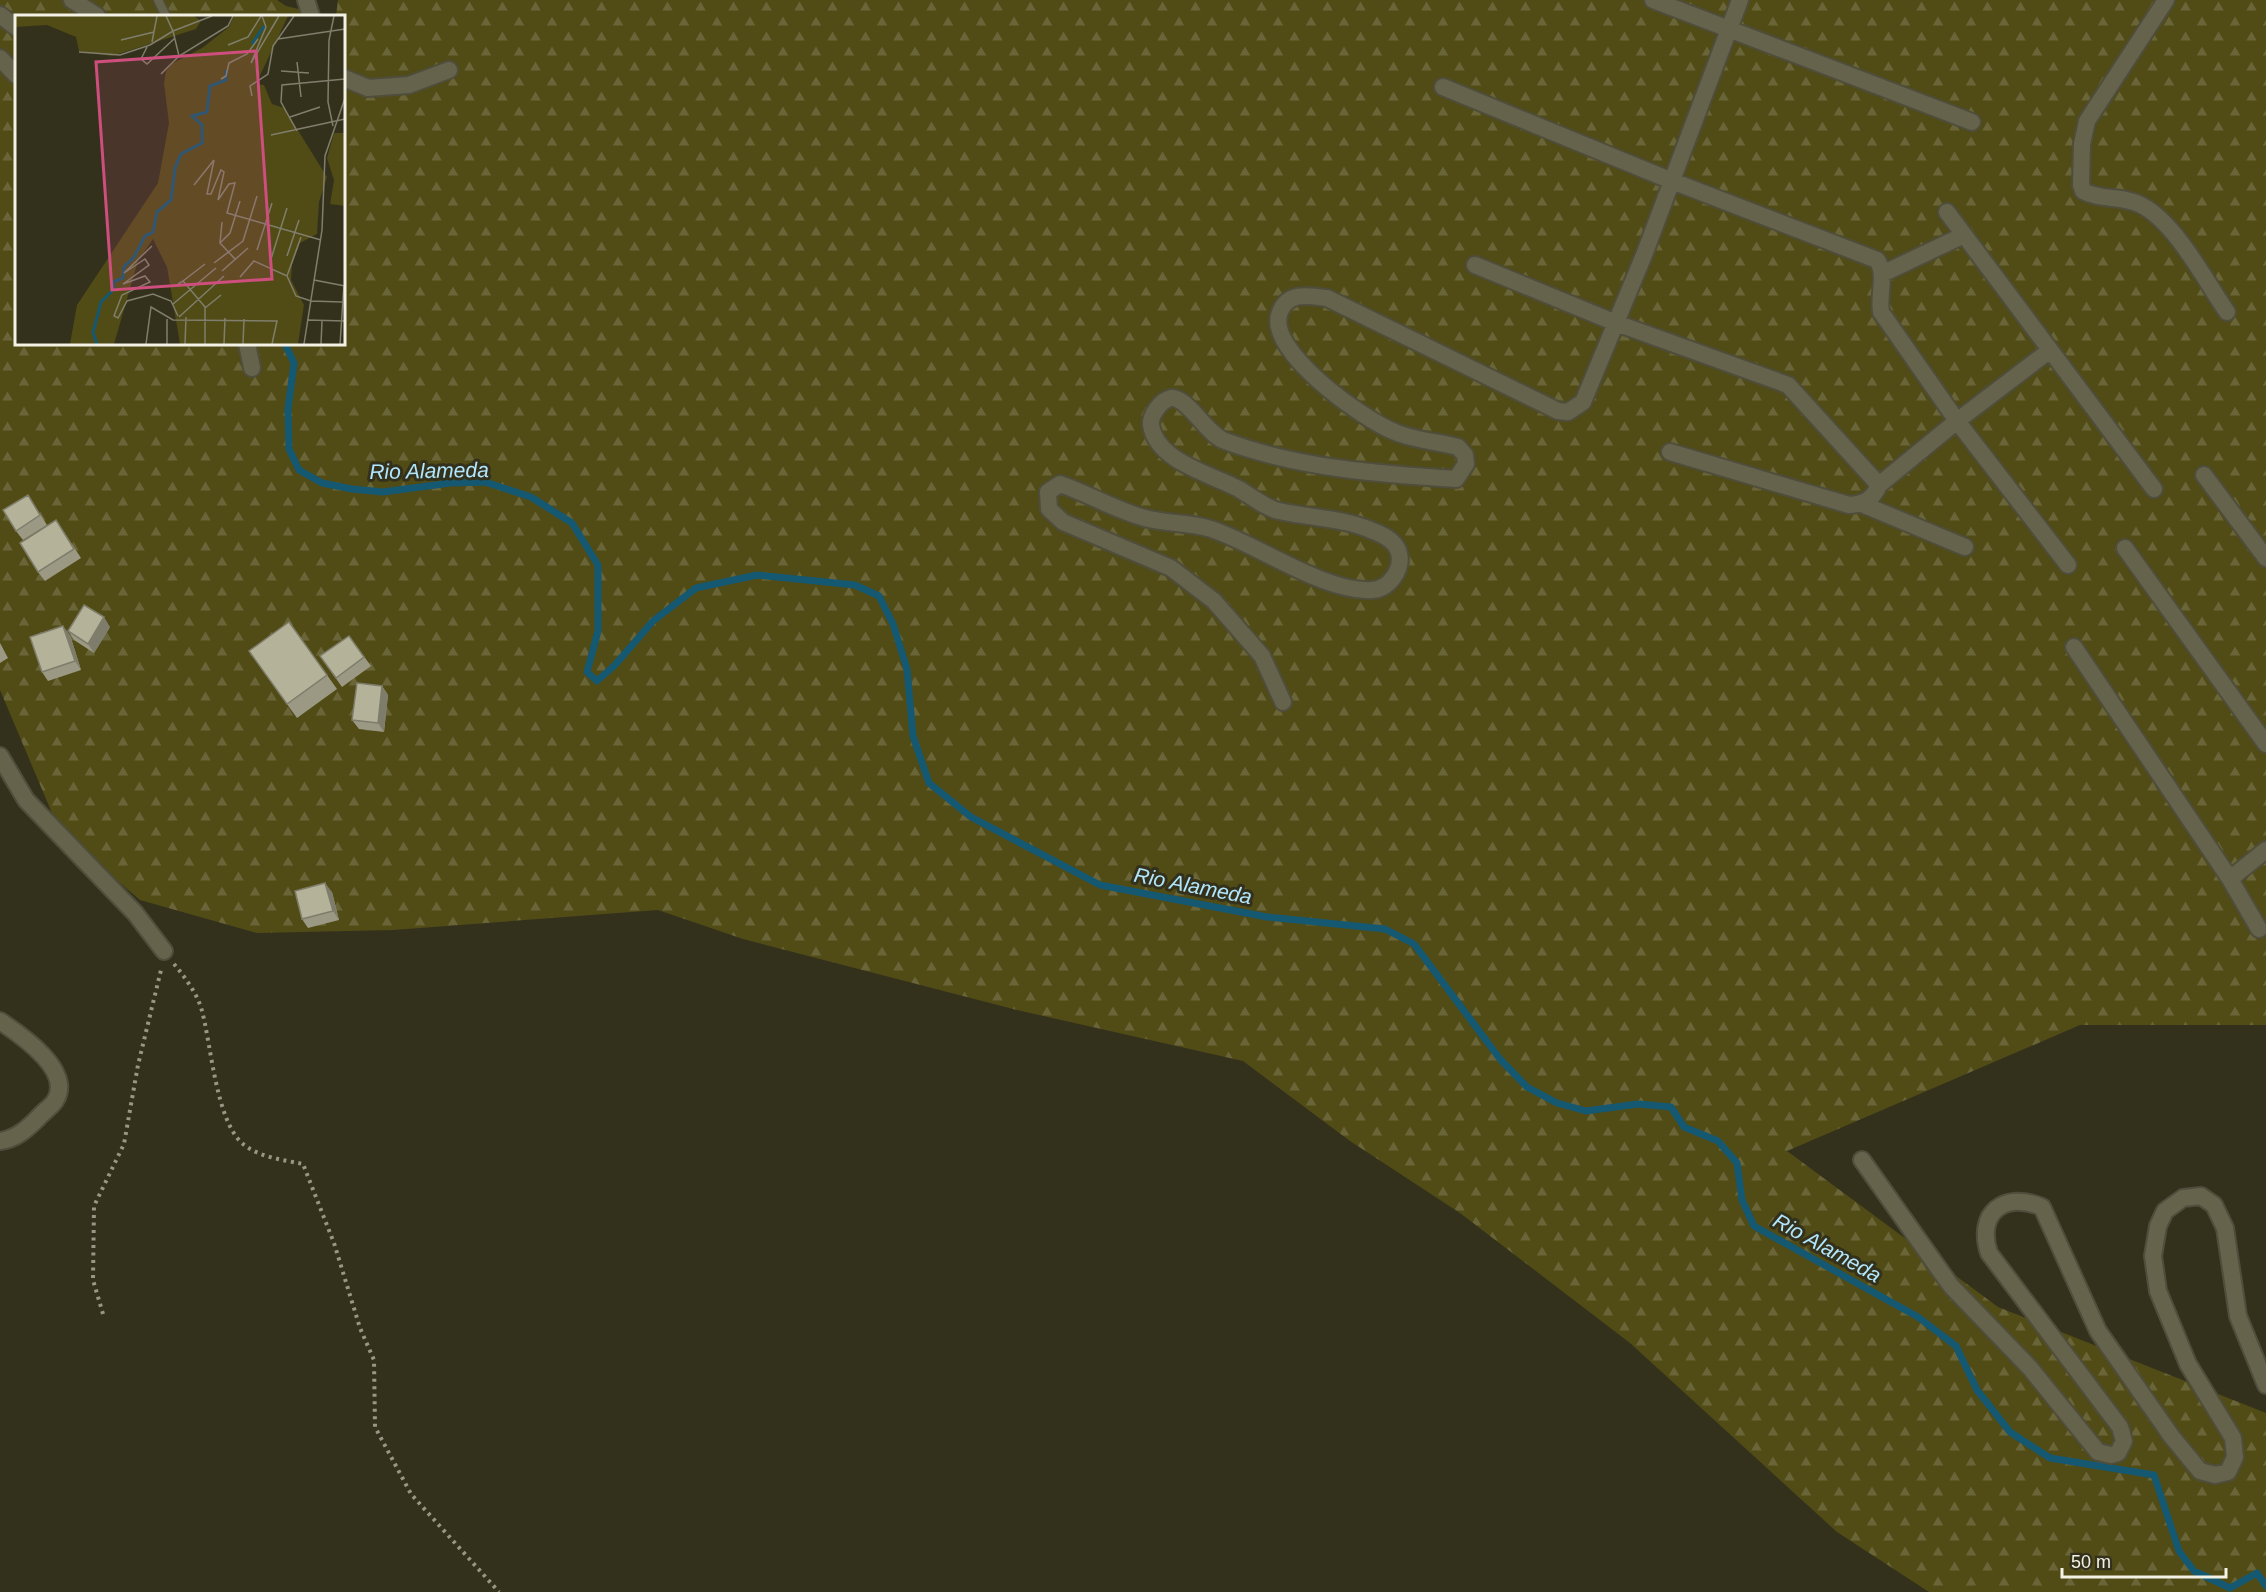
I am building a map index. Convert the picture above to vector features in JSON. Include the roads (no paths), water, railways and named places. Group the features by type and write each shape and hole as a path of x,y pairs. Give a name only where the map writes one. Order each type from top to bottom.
{"street":[{"path":"72,0 95,15"},
{"path":"306,0 311,15"},
{"path":"1653,0 1972,122"},
{"path":"1283,702 1262,656 1214,601 1170,568 1063,522 1049,509 1048,492 1060,484 1146,519 1210,529 1335,584 1372,590 1386,586 1397,573 1399,553 1390,538 1360,525 1275,511 1236,488 1179,460 1163,447 1151,426 1152,417 1164,400 1174,398 1183,401 1221,440 1272,457 1349,470 1456,479 1466,465 1465,455 1458,447 1395,432 1342,400 1297,360 1280,333 1277,319 1283,303 1300,295 1327,298 1558,411 1568,411 1583,402 1672,181 1740,0"},
{"path":"2166,0 2087,121 2082,144 2081,185 2083,191 2092,196 2123,198 2142,205 2166,225 2227,312"},
{"path":"0,15 15,26"},
{"path":"0,58 15,74"},
{"path":"345,78 368,88 409,85 449,70"},
{"path":"1443,87 1672,181 1877,260 1882,274 1879,302 1881,312 1957,421 2068,565"},
{"path":"1947,212 2154,489"},
{"path":"1882,274 1965,235"},
{"path":"1475,265 1616,323 1788,385 1880,485"},
{"path":"247,345 252,368"},
{"path":"1862,504 1875,496 1880,485 1957,421 2049,351"},
{"path":"1670,452 1849,505 1862,504 1965,547"},
{"path":"2204,475 2266,558"},
{"path":"2125,548 2266,744"},
{"path":"2074,647 2230,879 2259,929"},
{"path":"1,760 26,800 135,913 164,951"},
{"path":"2230,879 2266,850"},
{"path":"0,1021 30,1043 56,1071 58,1089 55,1101 31,1125 12,1140 0,1141"},
{"path":"1862,1160 1951,1286 2030,1368 2098,1452 2111,1455 2118,1453 2124,1441 2120,1427 1989,1253 1984,1236 1989,1218 1996,1209 2011,1200 2028,1201 2042,1207 2098,1331 2172,1437 2200,1470 2215,1475 2228,1472 2235,1457 2233,1438 2188,1364 2158,1291 2153,1256 2158,1226 2165,1210 2183,1198 2201,1196 2214,1205 2225,1227 2238,1316 2266,1385"}],"lane":[{"path":"158,0 165,15"}],"waterway":[{"name":"Rio Alameda","path":"285,345 294,363 288,409 289,449 299,470 322,483 383,492 450,483 485,482 531,497 572,523 598,565 598,631 587,672 597,681 615,665 653,621 696,588 757,575 855,585 879,596 893,624 907,669 913,736 929,783 971,817 1100,885 1267,917 1385,929 1414,944 1500,1059 1527,1087 1557,1103 1586,1111 1638,1104 1671,1107 1684,1127 1718,1141 1737,1163 1742,1200 1754,1226 1918,1317 1956,1346 1977,1390 2010,1432 2050,1458 2154,1475 2179,1551 2194,1571 2230,1588 2257,1573 2266,1586"}]}
